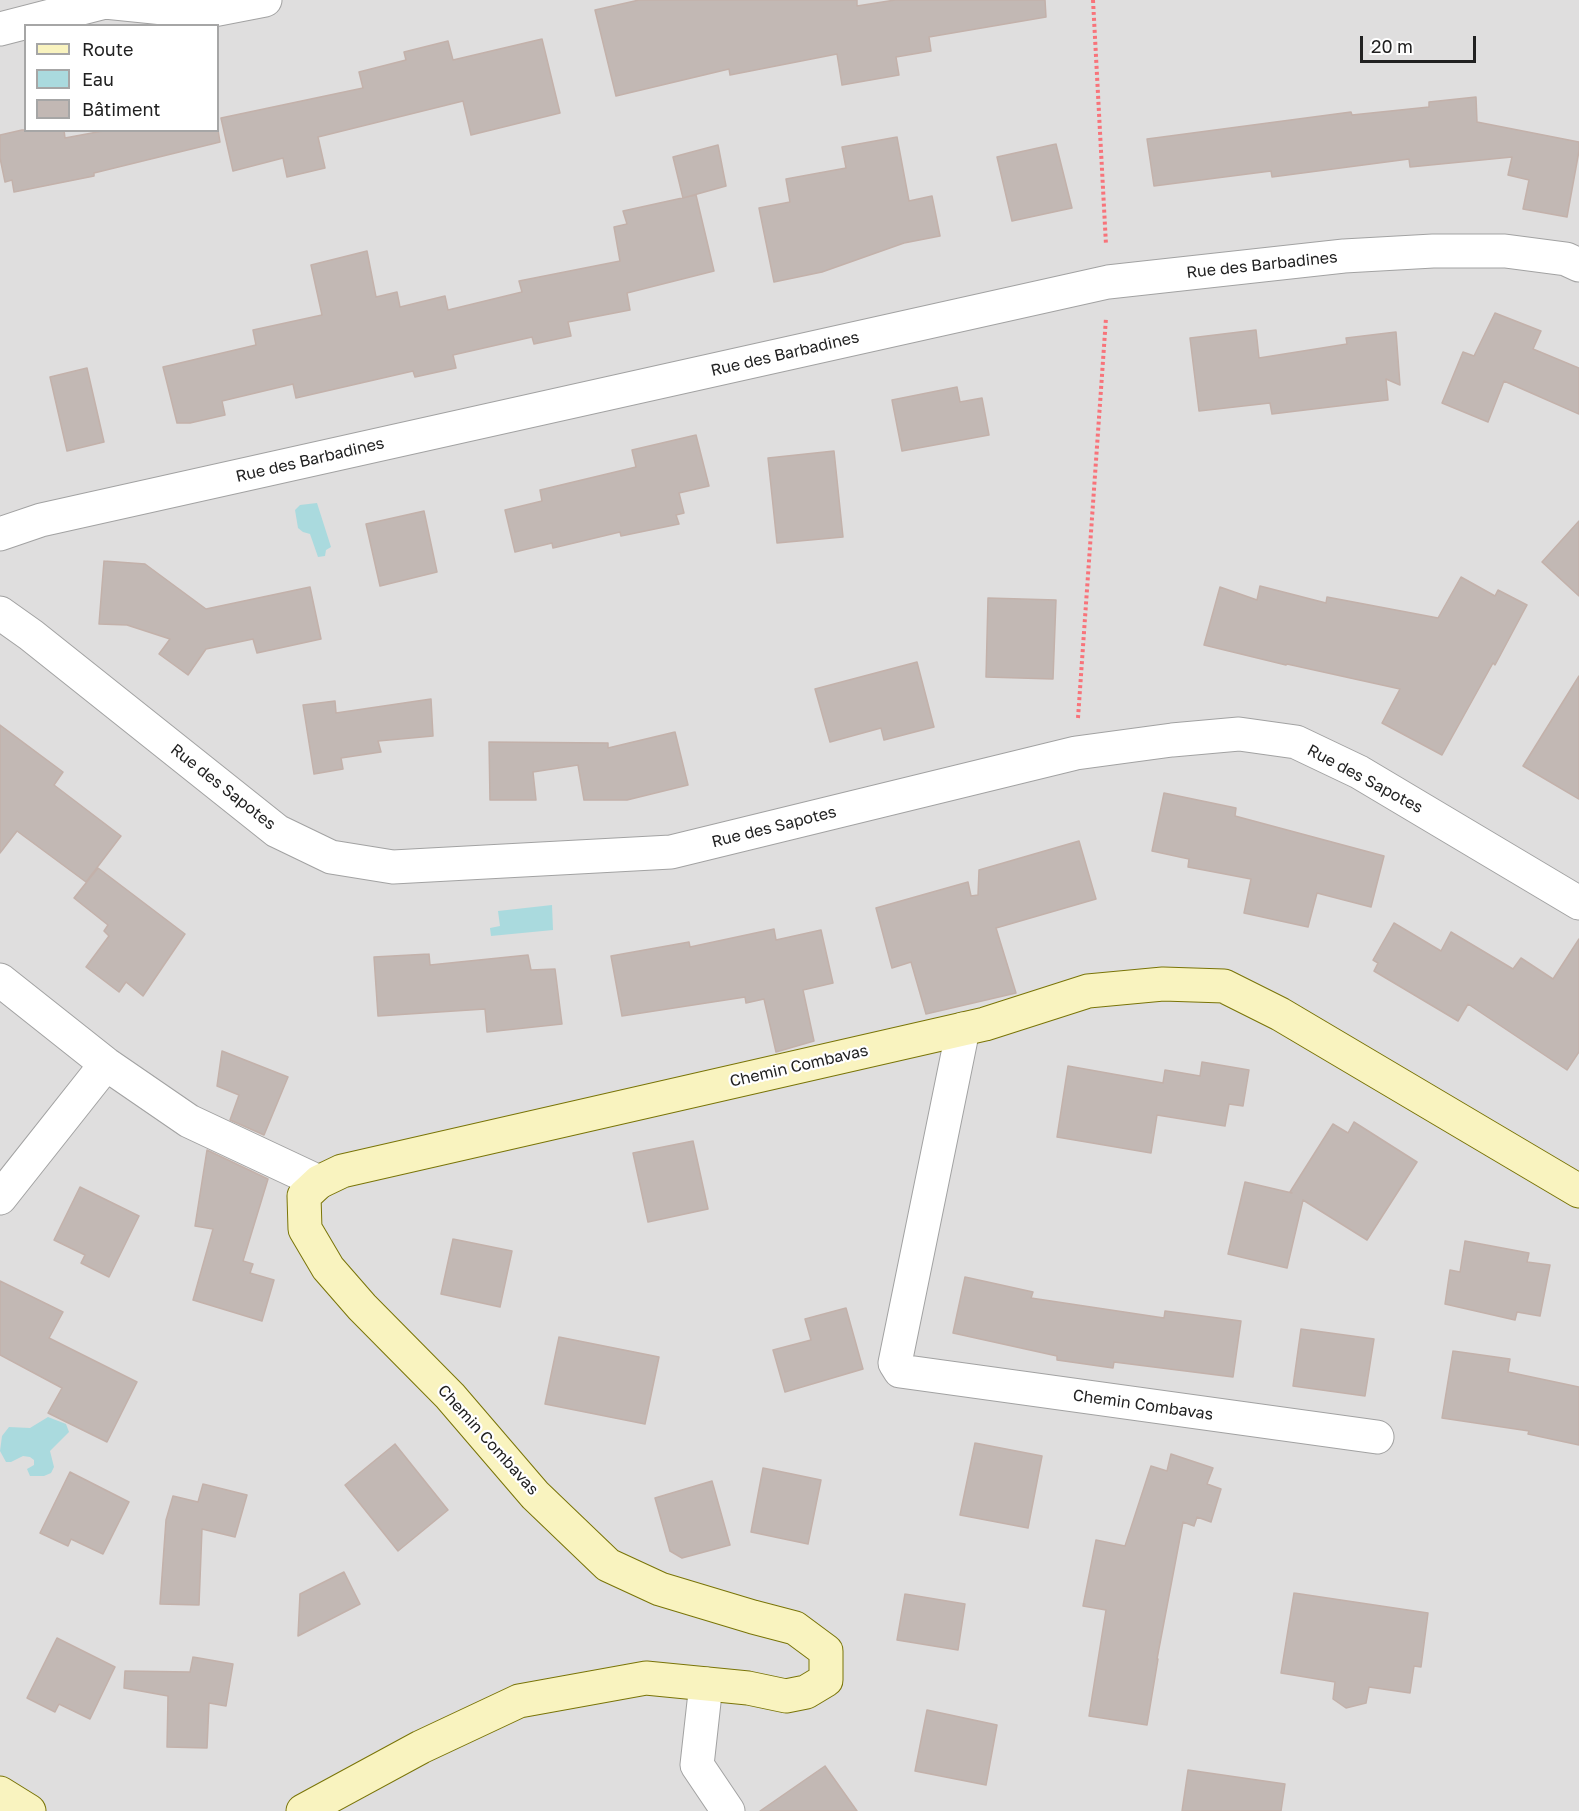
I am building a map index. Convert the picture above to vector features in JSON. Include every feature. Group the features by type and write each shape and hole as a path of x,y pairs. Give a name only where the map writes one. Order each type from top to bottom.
{"street":[{"path":"0,29 105,2 203,12 265,0"},
{"name":"Rue des Barbadines","path":"0,534 41,520 1108,282 1344,256 1433,251 1505,251 1566,260 1579,265"},
{"name":"Rue des Sapotes","path":"0,613 31,635 277,831 331,857 393,867 671,852 1076,753 1239,734 1296,742 1359,772 1579,903"},
{"path":"0,980 106,1064 189,1121 319,1182"},
{"name":"Chemin Combavas","path":"303,1811 421,1747 519,1701 646,1678 748,1688 786,1695 807,1692 826,1680 826,1651 795,1628 660,1589 609,1565 536,1495 450,1396 362,1307 328,1268 305,1228 304,1196 319,1182 342,1171 985,1024 1088,991 1163,984 1224,986 1280,1014 1579,1191"},
{"name":"Chemin Combavas","path":"963,1029 896,1363 900,1371 1377,1437"},
{"path":"0,1198 106,1064"},
{"path":"706,1684 697,1765 728,1811"},
{"path":"0,1793 29,1811"}],"path":[{"path":"1076,753 1108,282 1094,0"}],"shaded area":[{"path":"0,0 1579,0 1579,1811 0,1811"}],"water":[{"path":"317,503 331,547 326,550 325,556 318,557 310,534 298,528 295,510 300,505"},
{"path":"552,905 553,930 491,936 490,928 500,926 498,911"},
{"path":"48,1417 66,1424 69,1432 50,1451 54,1467 51,1473 44,1476 30,1476 27,1469 34,1465 34,1460 23,1456 6,1462 0,1451 2,1436 9,1427 30,1428"}],"building":[{"path":"639,0 857,0 857,6 895,0 1045,0 1046,17 929,37 931,51 896,57 899,75 842,85 837,54 730,75 729,69 616,96 595,10"},
{"path":"542,39 560,113 471,135 463,101 318,137 325,168 287,177 283,158 233,171 221,118 363,88 359,72 406,60 404,52 448,41 453,60"},
{"path":"1476,97 1477,122 1579,142 1567,217 1523,209 1529,180 1508,175 1512,157 1410,167 1409,159 1272,177 1271,171 1154,186 1147,139 1351,112 1352,115 1429,107 1429,102"},
{"path":"22,130 24,132 64,132 65,138 97,132 218,132 220,142 94,173 94,176 14,192 12,180 5,182 0,158 0,135"},
{"path":"897,137 909,201 932,196 940,236 904,243 822,272 774,282 759,208 790,202 786,179 846,168 842,147"},
{"path":"1056,144 1072,208 1012,221 997,157"},
{"path":"718,145 726,186 683,198 673,157"},
{"path":"696,195 714,271 627,293 630,310 568,322 571,336 534,344 532,337 453,355 456,368 415,377 413,371 296,398 293,384 222,401 225,415 190,423 177,423 163,367 256,345 253,330 322,315 311,265 367,251 376,297 397,292 400,307 445,296 448,310 522,292 519,281 620,261 614,227 627,224 623,211"},
{"path":"1495,313 1541,331 1533,349 1579,368 1579,414 1504,381 1488,422 1442,403 1463,352 1474,356"},
{"path":"1256,330 1259,358 1347,344 1346,338 1396,332 1400,385 1386,379 1388,400 1272,414 1270,403 1199,411 1190,338"},
{"path":"87,368 104,442 67,451 50,377"},
{"path":"957,387 960,402 982,398 989,435 902,451 892,400"},
{"path":"696,435 709,486 679,493 684,513 676,515 679,524 621,536 620,532 553,548 552,543 515,552 505,510 542,501 540,490 636,467 632,450"},
{"path":"834,451 843,537 777,543 768,458"},
{"path":"424,511 437,572 380,586 366,524"},
{"path":"1579,521 1579,596 1542,562"},
{"path":"104,561 145,564 206,609 310,587 321,639 257,653 253,639 206,649 188,675 159,654 170,639 127,625 99,624"},
{"path":"1461,577 1495,596 1498,590 1527,605 1442,755 1382,723 1400,689 1204,645 1220,587 1257,600 1260,586 1326,603 1327,597 1438,618"},
{"path":"988,598 1056,600 1053,679 986,677"},
{"path":"917,662 934,727 884,740 881,728 830,742 815,689"},
{"path":"1579,676 1579,799 1523,766"},
{"path":"431,699 433,736 378,741 381,752 341,758 343,769 314,774 303,705 335,701 336,713"},
{"path":"0,725 63,772 54,785 121,836 86,882 17,831 0,853"},
{"path":"675,732 688,785 627,800 584,800 578,765 533,772 536,800 490,800 489,742 608,743 608,748"},
{"path":"1164,793 1236,808 1235,816 1384,856 1371,907 1317,893 1308,927 1244,913 1251,879 1188,867 1189,859 1152,851"},
{"path":"1079,841 1096,899 996,928 1016,993 926,1014 911,962 892,968 876,908 968,882 971,896 978,895 979,870"},
{"path":"98,868 185,934 143,996 126,982 119,992 86,967 109,936 104,931 108,925 74,898"},
{"path":"1394,923 1441,951 1451,932 1513,969 1521,958 1553,979 1579,939 1579,1052 1567,1070 1468,1004 1458,1021 1374,971 1378,963 1373,960"},
{"path":"774,929 776,940 821,930 833,983 803,990 814,1041 776,1052 764,999 746,1003 745,997 622,1016 611,956 689,942 690,947"},
{"path":"429,954 430,965 528,955 531,970 555,969 562,1024 487,1032 485,1009 378,1016 374,957"},
{"path":"222,1051 288,1077 264,1135 230,1120 239,1095 217,1086"},
{"path":"1202,1062 1249,1070 1243,1106 1229,1104 1225,1126 1157,1115 1151,1153 1057,1137 1068,1066 1163,1083 1165,1070 1200,1076"},
{"path":"1354,1122 1417,1162 1367,1240 1303,1200 1287,1268 1228,1254 1245,1182 1292,1193 1290,1192 1333,1124 1348,1133"},
{"path":"693,1141 708,1209 648,1222 633,1153"},
{"path":"207,1150 268,1179 243,1261 253,1264 250,1273 274,1280 262,1321 193,1300 213,1229 195,1226"},
{"path":"80,1187 139,1216 109,1277 81,1263 85,1255 54,1240"},
{"path":"453,1239 512,1251 500,1307 441,1294"},
{"path":"1465,1241 1529,1253 1527,1262 1550,1265 1540,1316 1517,1312 1515,1320 1445,1304 1450,1270 1460,1272"},
{"path":"965,1277 1033,1292 1031,1298 1164,1318 1165,1311 1241,1321 1233,1377 1114,1362 1113,1368 1057,1360 1057,1356 953,1333"},
{"path":"0,1281 63,1312 49,1338 137,1382 107,1442 48,1413 62,1388 0,1355"},
{"path":"846,1308 863,1369 785,1392 773,1350 811,1340 805,1319"},
{"path":"1301,1329 1374,1339 1365,1396 1293,1386"},
{"path":"559,1337 659,1357 645,1424 545,1404"},
{"path":"1453,1351 1510,1359 1508,1372 1579,1387 1579,1445 1528,1434 1529,1431 1442,1418"},
{"path":"975,1443 1042,1456 1028,1528 960,1515"},
{"path":"395,1444 448,1510 398,1551 345,1485"},
{"path":"1171,1454 1213,1468 1207,1484 1221,1489 1211,1522 1197,1517 1194,1526 1183,1522 1147,1725 1089,1716 1106,1610 1083,1606 1096,1540 1125,1546 1151,1466 1167,1471"},
{"path":"763,1468 821,1480 808,1544 751,1532"},
{"path":"70,1472 129,1502 103,1554 71,1539 68,1546 40,1533"},
{"path":"712,1481 730,1545 682,1558 670,1551 655,1498"},
{"path":"203,1484 247,1495 235,1537 202,1529 199,1605 160,1604 166,1520 173,1496 198,1502"},
{"path":"344,1572 360,1604 298,1636 300,1594"},
{"path":"1294,1593 1428,1613 1421,1667 1414,1666 1410,1693 1369,1687 1366,1703 1346,1708 1333,1699 1335,1682 1281,1673"},
{"path":"905,1594 965,1604 958,1650 897,1640"},
{"path":"57,1638 115,1667 90,1719 59,1704 55,1712 27,1698"},
{"path":"193,1657 233,1664 226,1706 209,1703 207,1748 167,1747 168,1696 124,1688 125,1671 190,1672"},
{"path":"927,1710 997,1725 986,1785 915,1771"},
{"path":"825,1766 857,1811 760,1811"},
{"path":"1188,1770 1285,1784 1281,1811 1182,1811"}]}
